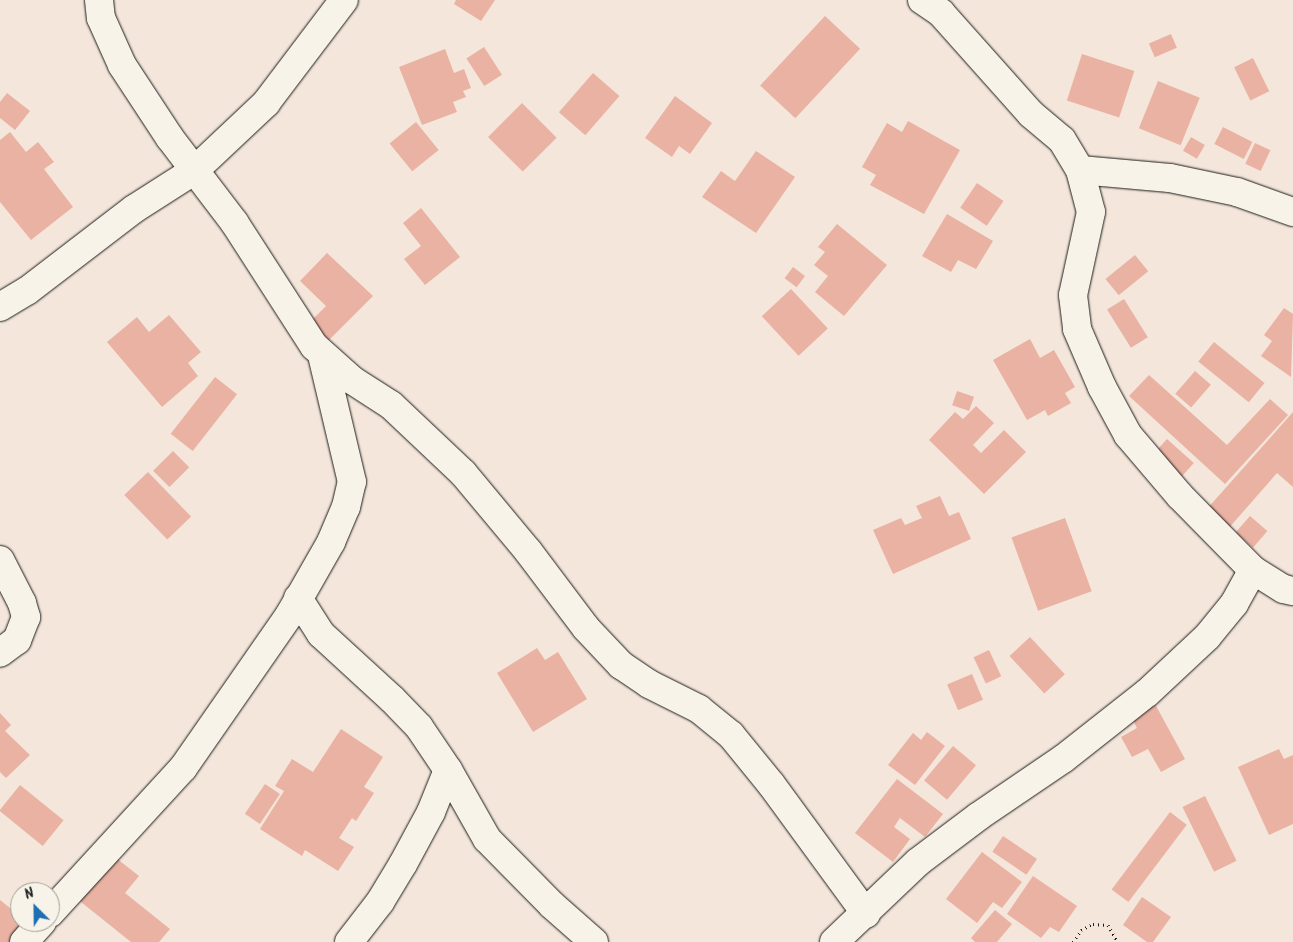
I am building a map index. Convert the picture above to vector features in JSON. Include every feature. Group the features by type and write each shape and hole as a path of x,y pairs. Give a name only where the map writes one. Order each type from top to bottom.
{"street":[{"path":"99,0 101,18 122,65 170,138 234,222 314,346 352,380 391,405 463,473 528,551 586,628 621,666 649,684 698,710 731,735 776,791 866,914"},
{"path":"0,307 27,291 134,208 195,170 266,104 344,0"},
{"path":"941,4 1031,114 1062,140 1080,170 1090,212 1073,295 1077,329 1102,387 1128,436 1180,496 1253,570 1284,590 1293,591"},
{"path":"1080,170 1170,178 1236,192 1293,212"},
{"path":"60,902 183,768 298,598 330,542 346,507 352,482 322,355"},
{"path":"0,560 22,603 26,617 16,640 0,653"},
{"path":"834,942 866,914 918,862 979,816 1063,759 1146,693 1207,637 1234,604 1253,570"},
{"path":"298,598 321,634 392,698 419,727 448,770 487,839 552,905 594,942"},
{"path":"349,942 380,902 403,864 431,812 448,770"},
{"path":"24,942 33,932"}],"path":[{"path":"1073,942 1081,930 1093,924 1108,925 1118,942"}],"building":[{"path":"456,0 495,0 481,21 454,4"},
{"path":"825,16 860,49 795,118 760,85"},
{"path":"1171,34 1177,48 1155,57 1149,43"},
{"path":"484,47 502,75 484,86 466,58"},
{"path":"445,49 454,73 464,69 471,88 463,91 466,97 453,102 457,112 422,125 399,67"},
{"path":"1082,54 1134,71 1119,118 1067,101"},
{"path":"1253,58 1269,91 1250,100 1234,67"},
{"path":"593,73 619,96 585,135 559,112"},
{"path":"1158,81 1200,98 1181,145 1139,128"},
{"path":"7,93 30,111 15,130 0,118 0,102"},
{"path":"675,96 712,123 690,154 679,146 672,157 645,138"},
{"path":"522,103 557,138 523,172 488,137"},
{"path":"908,121 960,150 924,214 870,185 876,175 862,167 887,123 902,132"},
{"path":"416,122 439,150 412,171 390,143"},
{"path":"1223,127 1252,142 1244,159 1214,144"},
{"path":"10,132 26,152 38,142 54,162 44,169 73,207 31,240 0,202 0,140"},
{"path":"1191,137 1205,145 1197,159 1183,151"},
{"path":"1255,143 1270,150 1261,171 1245,164"},
{"path":"756,151 795,177 756,233 702,197 721,171 735,181"},
{"path":"977,183 1004,201 987,226 960,208"},
{"path":"421,208 460,257 425,285 404,259 421,246 403,223"},
{"path":"947,214 993,241 976,269 958,260 951,272 922,256"},
{"path":"837,224 887,265 844,316 815,292 828,276 814,265 825,252 818,247"},
{"path":"327,253 373,296 329,340 310,322 326,306 300,281"},
{"path":"1135,255 1148,271 1119,295 1105,279"},
{"path":"793,267 805,276 797,287 785,278"},
{"path":"791,289 828,328 799,356 762,316"},
{"path":"1124,299 1148,337 1131,348 1107,310"},
{"path":"1284,308 1293,314 1291,377 1261,356 1272,341 1264,335"},
{"path":"169,315 201,352 188,363 198,376 162,407 107,342 137,317 149,332"},
{"path":"1030,339 1040,358 1054,350 1075,387 1065,393 1071,403 1048,416 1045,410 1027,420 993,360"},
{"path":"1214,342 1265,383 1249,402 1198,361"},
{"path":"1195,371 1211,385 1191,407 1175,394"},
{"path":"1149,375 1227,445 1270,399 1288,415 1225,484 1129,396"},
{"path":"215,377 237,394 193,451 171,434"},
{"path":"957,391 974,397 969,411 952,405"},
{"path":"976,406 994,423 973,445 981,453 1004,430 1026,452 984,494 929,440 955,412 963,419"},
{"path":"1293,412 1293,487 1277,473 1228,529 1206,510"},
{"path":"1167,439 1194,463 1178,480 1152,456"},
{"path":"173,451 189,467 169,487 153,471"},
{"path":"148,472 191,517 167,540 124,495"},
{"path":"940,496 949,516 959,512 971,539 893,574 873,530 901,518 905,525 922,518 916,506"},
{"path":"1250,516 1267,531 1253,548 1236,533"},
{"path":"1065,518 1092,591 1038,611 1011,537"},
{"path":"1030,637 1065,674 1044,693 1010,656"},
{"path":"537,648 545,660 558,652 587,699 533,732 497,673"},
{"path":"989,650 1001,676 986,683 974,657"},
{"path":"972,674 983,700 958,710 947,685"},
{"path":"1155,704 1185,759 1161,772 1148,749 1132,757 1121,737 1137,728 1131,717"},
{"path":"0,713 11,725 5,731 30,755 6,778 0,772"},
{"path":"341,729 383,757 364,787 374,793 356,821 352,818 339,838 354,847 338,871 305,850 302,856 260,829 284,791 275,786 292,759 313,772"},
{"path":"927,732 945,746 915,785 888,765 913,733 921,740"},
{"path":"953,746 976,765 947,800 924,780"},
{"path":"1279,749 1284,759 1293,755 1293,824 1269,835 1238,767"},
{"path":"897,779 943,814 925,837 900,818 894,827 910,839 893,862 855,833"},
{"path":"265,784 280,794 260,824 245,814"},
{"path":"20,785 64,820 43,846 0,811"},
{"path":"1205,796 1237,861 1214,872 1183,807"},
{"path":"1170,812 1187,825 1128,902 1112,889"},
{"path":"1003,836 1037,859 1026,875 992,852"},
{"path":"982,852 1022,882 1002,908 993,902 977,923 946,899"},
{"path":"111,854 139,876 125,893 170,929 159,942 131,942 76,898"},
{"path":"1033,876 1077,906 1059,932 1050,927 1041,938 1007,914"},
{"path":"1142,897 1171,917 1153,942 1147,942 1123,925"},
{"path":"0,900 10,908 10,932 18,932 10,942 0,942"},
{"path":"995,910 1012,924 997,942 975,942 971,938"}]}
